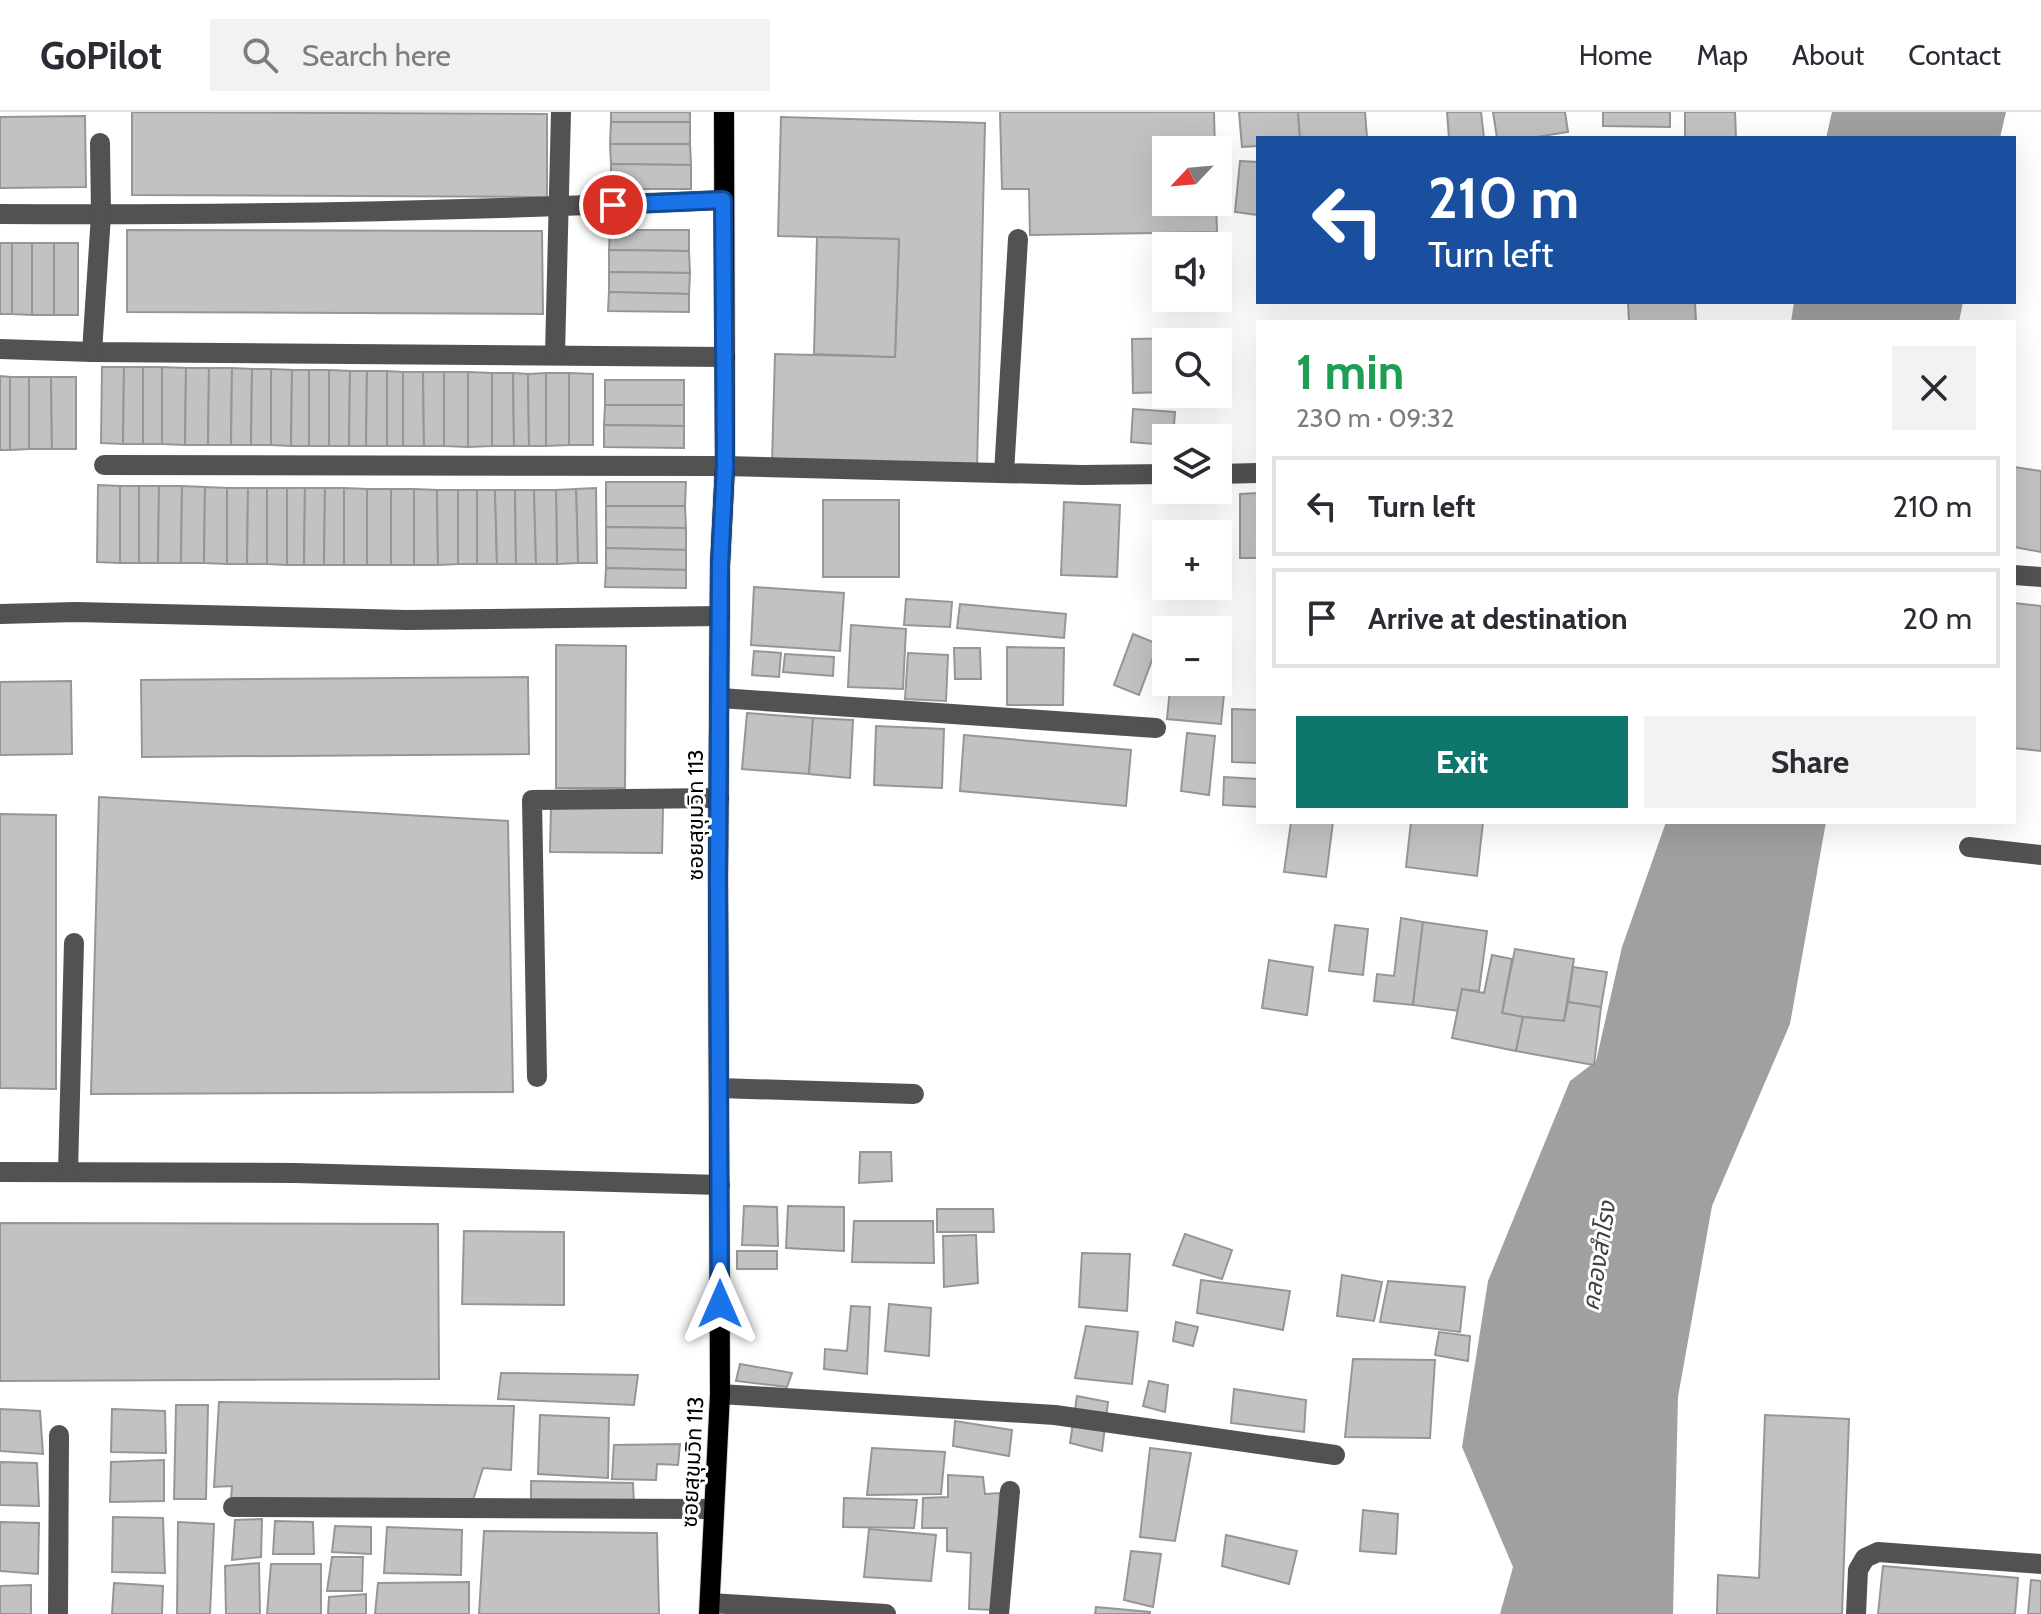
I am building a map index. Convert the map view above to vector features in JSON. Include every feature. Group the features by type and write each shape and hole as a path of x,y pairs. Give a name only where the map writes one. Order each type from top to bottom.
{"main road":[{"name":"ซอยสุขุมวิท 113","path":"710,1609 720,1394 719,798 720,565 725,466 724,112"}],"street":[{"path":"555,354 561,112"},
{"path":"92,352 101,215 100,143"},
{"path":"0,214 558,207 723,200"},
{"path":"1004,473 1018,239"},
{"path":"0,349 725,357"},
{"path":"104,465 725,466 1152,474"},
{"path":"1232,474 1256,473"},
{"path":"2016,575 2041,577"},
{"path":"0,614 76,612 407,620 720,616"},
{"path":"720,698 1156,728"},
{"path":"537,1077 532,800 719,798"},
{"path":"1969,847 2041,855"},
{"path":"68,1172 74,943"},
{"path":"719,1088 914,1094"},
{"path":"0,1172 295,1173 720,1185"},
{"path":"720,1394 1055,1415 1335,1455"},
{"path":"58,1614 59,1435"},
{"path":"999,1614 1010,1491"},
{"path":"233,1507 714,1509"},
{"path":"1856,1614 1858,1570 1865,1558 1878,1552 2041,1564"},
{"path":"710,1609 886,1614"}],"water":[{"path":"1832,112 2006,112 2000,136 1826,136"},
{"path":"1794,304 1963,304 1959,320 1791,320"},
{"name":"คลองสำโรง","path":"1665,824 1826,824 1790,1024 1712,1206 1678,1397 1673,1614 1500,1614 1513,1567 1462,1447 1488,1281 1570,1081 1596,1061 1622,947"}],"building":[{"path":"132,112 547,114 547,197 132,195"},
{"path":"611,112 690,112 690,122 611,122"},
{"path":"1000,112 1214,112 1215,136 1152,136 1152,216 1216,216 1217,232 1030,235 1029,189 1002,189"},
{"path":"1239,112 1298,112 1300,136 1256,136 1256,146 1242,147"},
{"path":"1298,112 1365,112 1367,136 1300,136"},
{"path":"1447,112 1481,112 1484,136 1449,136"},
{"path":"1493,112 1565,112 1568,132 1543,136 1497,136"},
{"path":"1603,112 1670,112 1670,127 1603,126"},
{"path":"1685,112 1735,112 1736,136 1685,136"},
{"path":"85,116 86,187 0,188 0,117"},
{"path":"781,117 985,123 977,469 772,463 775,354 895,357 899,239 778,236"},
{"path":"611,122 690,122 690,144 610,144"},
{"path":"610,144 690,144 691,165 611,164"},
{"path":"1240,161 1256,162 1256,215 1235,212"},
{"path":"611,164 691,165 691,189 611,189"},
{"path":"127,230 542,231 543,314 127,312"},
{"path":"610,230 689,230 689,251 609,250"},
{"path":"817,237 899,239 895,357 814,354"},
{"path":"0,243 12,243 12,314 0,314"},
{"path":"12,243 32,243 32,315 12,314"},
{"path":"32,243 54,243 54,315 32,315"},
{"path":"54,243 78,243 78,315 54,315"},
{"path":"609,250 689,251 690,273 609,272"},
{"path":"609,272 690,273 689,294 609,292"},
{"path":"609,292 689,294 689,312 608,311"},
{"path":"1628,304 1695,304 1696,320 1629,320"},
{"path":"1132,339 1152,339 1152,392 1133,393"},
{"path":"102,367 124,367 123,444 101,443"},
{"path":"124,367 143,367 143,444 123,444"},
{"path":"143,367 162,367 162,444 143,444"},
{"path":"162,367 186,368 185,445 162,444"},
{"path":"186,368 209,368 208,445 185,445"},
{"path":"209,368 232,368 231,445 208,445"},
{"path":"232,368 252,369 251,445 231,445"},
{"path":"252,369 271,369 271,445 251,445"},
{"path":"271,369 292,370 291,446 271,445"},
{"path":"292,370 309,370 309,446 291,446"},
{"path":"309,370 329,370 329,446 309,446"},
{"path":"329,370 350,371 349,446 329,446"},
{"path":"350,371 367,371 366,446 349,446"},
{"path":"367,371 387,371 387,446 366,446"},
{"path":"387,371 403,372 403,446 387,446"},
{"path":"403,372 423,372 424,446 403,446"},
{"path":"423,372 444,372 444,446 424,446"},
{"path":"444,372 468,372 468,447 444,446"},
{"path":"468,372 492,373 492,446 468,447"},
{"path":"492,373 513,373 514,446 492,446"},
{"path":"513,373 528,374 529,446 514,446"},
{"path":"546,373 569,373 569,445 546,446"},
{"path":"546,373 546,446 529,446 528,374"},
{"path":"569,373 593,374 593,445 569,445"},
{"path":"0,376 10,377 10,450 0,450"},
{"path":"10,377 29,377 29,449 10,450"},
{"path":"29,377 51,377 52,449 29,449"},
{"path":"51,377 76,377 76,449 52,449"},
{"path":"605,380 684,380 684,405 605,405"},
{"path":"605,405 684,405 684,426 604,425"},
{"path":"1133,409 1175,412 1174,424 1152,424 1152,444 1131,442"},
{"path":"604,425 684,426 684,448 604,447"},
{"path":"2016,467 2041,471 2041,552 2016,547"},
{"path":"606,482 686,482 685,506 606,506"},
{"path":"98,485 120,486 120,563 97,562"},
{"path":"120,486 139,486 139,563 120,563"},
{"path":"139,486 159,486 158,563 139,563"},
{"path":"159,486 182,486 181,563 158,563"},
{"path":"182,486 205,487 204,563 181,563"},
{"path":"205,487 227,488 227,564 204,563"},
{"path":"227,488 248,488 247,564 227,564"},
{"path":"248,488 267,488 267,564 247,564"},
{"path":"267,488 287,488 287,565 267,564"},
{"path":"287,488 305,488 304,565 287,565"},
{"path":"305,488 325,488 324,565 304,565"},
{"path":"325,488 344,488 344,565 324,565"},
{"path":"344,488 367,489 367,565 344,565"},
{"path":"596,488 597,563 578,563 576,489"},
{"path":"367,489 391,489 391,565 367,565"},
{"path":"391,489 414,489 414,565 391,565"},
{"path":"414,489 437,490 438,565 414,565"},
{"path":"576,489 578,563 557,564 556,490"},
{"path":"437,490 458,490 458,564 438,565"},
{"path":"458,490 477,490 477,564 458,564"},
{"path":"477,490 495,490 497,564 477,564"},
{"path":"495,490 515,490 516,564 497,564"},
{"path":"515,490 534,490 536,564 516,564"},
{"path":"534,490 556,490 557,564 536,564"},
{"path":"1256,493 1256,558 1240,558 1240,494"},
{"path":"823,500 899,500 899,577 823,577"},
{"path":"1064,502 1120,505 1117,577 1061,575"},
{"path":"606,506 685,506 686,528 606,527"},
{"path":"606,527 686,528 686,550 606,548"},
{"path":"606,548 686,550 686,570 606,568"},
{"path":"606,568 686,570 686,588 605,587"},
{"path":"754,587 844,593 840,651 751,645"},
{"path":"906,599 952,602 950,627 904,625"},
{"path":"2016,603 2041,606 2041,751 2016,748"},
{"path":"960,604 1066,614 1064,638 957,628"},
{"path":"851,625 906,629 903,689 848,687"},
{"path":"1133,634 1152,642 1152,660 1139,695 1114,685"},
{"path":"556,645 626,646 625,788 556,788"},
{"path":"1007,647 1064,648 1063,705 1007,705"},
{"path":"954,648 980,648 981,679 955,679"},
{"path":"754,651 781,653 779,677 752,675"},
{"path":"908,653 948,655 946,701 905,699"},
{"path":"785,654 834,657 833,676 783,672"},
{"path":"528,677 529,754 142,757 141,680"},
{"path":"71,681 72,754 0,755 0,682"},
{"path":"1169,696 1224,696 1221,724 1167,719"},
{"path":"1232,709 1256,710 1256,763 1232,762"},
{"path":"747,713 813,718 809,774 742,769"},
{"path":"813,718 853,720 850,778 809,774"},
{"path":"876,726 944,729 942,788 874,785"},
{"path":"1187,733 1215,736 1209,795 1181,791"},
{"path":"964,735 1131,750 1126,806 960,791"},
{"path":"1224,777 1256,779 1256,807 1223,805"},
{"path":"99,797 508,821 513,1092 91,1094"},
{"path":"551,807 663,808 662,853 550,852"},
{"path":"0,814 56,815 56,1089 0,1088"},
{"path":"1291,824 1333,824 1326,877 1284,872"},
{"path":"1411,824 1483,824 1477,876 1406,867"},
{"path":"1401,918 1423,922 1413,1005 1374,1001 1377,974 1394,976"},
{"path":"1423,922 1487,931 1479,991 1462,989 1459,1011 1413,1005"},
{"path":"1335,925 1368,929 1363,975 1329,971"},
{"path":"1515,949 1574,959 1564,1021 1502,1013"},
{"path":"1492,955 1512,959 1502,1013 1523,1017 1516,1051 1452,1038 1462,989 1484,993"},
{"path":"1269,960 1313,967 1307,1015 1262,1008"},
{"path":"1573,967 1607,972 1601,1007 1568,1002"},
{"path":"1568,1002 1601,1007 1594,1065 1516,1051 1523,1017 1564,1021"},
{"path":"860,1152 891,1152 892,1181 859,1183"},
{"path":"744,1206 777,1207 778,1246 742,1245"},
{"path":"788,1206 844,1207 844,1251 786,1248"},
{"path":"937,1209 993,1209 994,1232 937,1232"},
{"path":"854,1221 933,1221 934,1263 852,1262"},
{"path":"0,1223 438,1224 439,1379 0,1381"},
{"path":"464,1231 564,1232 564,1305 462,1304"},
{"path":"1185,1234 1232,1250 1222,1279 1173,1265"},
{"path":"976,1235 978,1283 944,1287 943,1236"},
{"path":"737,1251 777,1251 777,1269 737,1269"},
{"path":"1082,1253 1130,1254 1127,1311 1079,1307"},
{"path":"1342,1275 1382,1282 1374,1321 1337,1316"},
{"path":"1201,1280 1290,1291 1283,1330 1197,1313"},
{"path":"1388,1281 1465,1287 1460,1332 1380,1322"},
{"path":"889,1304 931,1308 929,1356 885,1351"},
{"path":"851,1306 870,1307 867,1374 824,1369 825,1349 847,1351"},
{"path":"1176,1322 1198,1327 1193,1346 1173,1341"},
{"path":"1086,1326 1138,1332 1132,1384 1075,1378"},
{"path":"1439,1332 1470,1336 1468,1361 1435,1355"},
{"path":"1353,1359 1435,1360 1430,1438 1345,1437"},
{"path":"740,1364 792,1373 787,1387 736,1381"},
{"path":"501,1373 638,1375 634,1405 498,1399"},
{"path":"1149,1381 1168,1385 1165,1412 1143,1406"},
{"path":"1234,1389 1306,1400 1304,1432 1231,1423"},
{"path":"1077,1396 1108,1402 1102,1451 1070,1443"},
{"path":"219,1402 514,1406 511,1470 483,1468 473,1500 231,1500 232,1486 214,1487"},
{"path":"176,1405 208,1405 206,1499 174,1499"},
{"path":"0,1409 40,1411 43,1454 0,1451"},
{"path":"112,1409 165,1411 166,1453 111,1452"},
{"path":"540,1415 609,1418 608,1478 538,1474"},
{"path":"1765,1415 1849,1419 1842,1614 1717,1614 1718,1575 1759,1578"},
{"path":"955,1421 1012,1430 1009,1456 953,1446"},
{"path":"680,1444 678,1465 657,1464 656,1480 612,1479 614,1445"},
{"path":"872,1448 945,1452 941,1494 867,1495"},
{"path":"1150,1448 1191,1453 1175,1541 1140,1537"},
{"path":"164,1460 164,1501 110,1502 111,1462"},
{"path":"0,1462 37,1463 39,1506 0,1505"},
{"path":"948,1475 983,1477 985,1494 1000,1493 994,1610 969,1609 971,1553 947,1551 947,1528 922,1528 923,1498 948,1497"},
{"path":"531,1481 633,1483 634,1505 531,1503"},
{"path":"844,1498 917,1500 914,1528 843,1527"},
{"path":"1363,1510 1398,1514 1396,1554 1360,1551"},
{"path":"113,1517 163,1518 165,1573 112,1572"},
{"path":"262,1519 261,1557 232,1560 235,1520"},
{"path":"275,1521 313,1522 314,1554 273,1554"},
{"path":"0,1522 39,1523 38,1574 0,1571"},
{"path":"178,1522 214,1524 210,1614 177,1614"},
{"path":"335,1526 371,1527 371,1554 332,1552"},
{"path":"387,1527 462,1530 461,1575 384,1573"},
{"path":"869,1529 936,1535 931,1581 864,1577"},
{"path":"484,1531 657,1533 659,1614 479,1614"},
{"path":"1226,1535 1297,1551 1289,1584 1222,1566"},
{"path":"1131,1551 1161,1554 1153,1607 1124,1600"},
{"path":"332,1557 363,1557 362,1591 327,1591"},
{"path":"259,1563 260,1614 226,1614 225,1566"},
{"path":"271,1564 321,1564 321,1614 267,1614"},
{"path":"1883,1566 2018,1578 2015,1614 1878,1614"},
{"path":"2031,1580 2041,1581 2041,1614 2028,1614"},
{"path":"469,1582 469,1614 375,1614 378,1583"},
{"path":"114,1583 163,1586 162,1614 112,1614"},
{"path":"31,1585 31,1614 0,1614 0,1586"},
{"path":"366,1594 366,1614 328,1614 329,1597"},
{"path":"1096,1607 1150,1612 1150,1614 1095,1614"}],"route":[{"path":"613,205 723,200 725,466 720,565 718,878 720,1304"}]}
